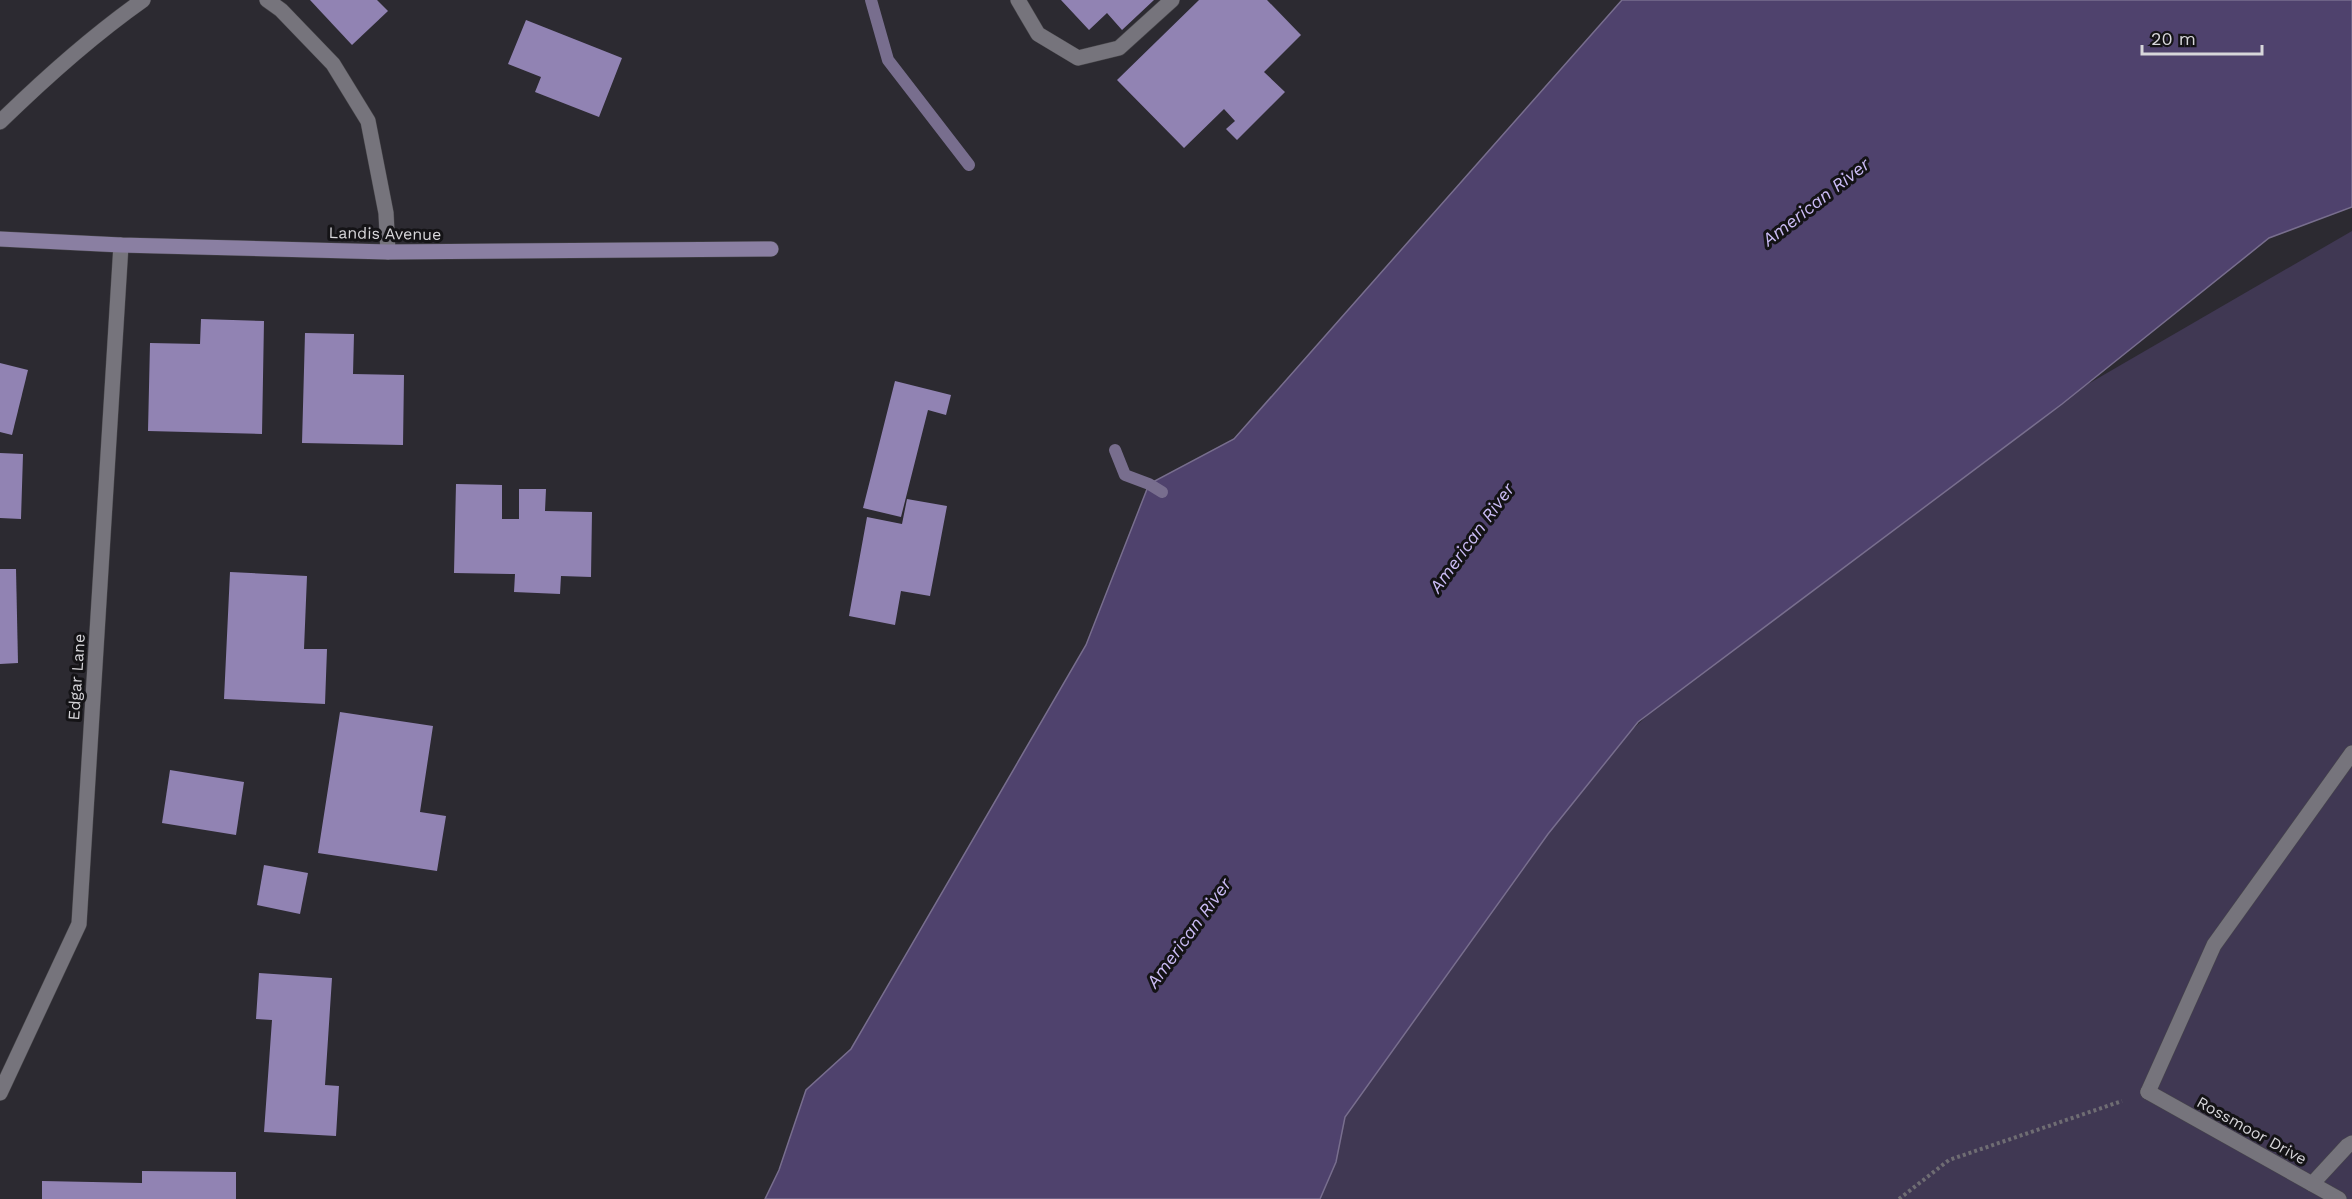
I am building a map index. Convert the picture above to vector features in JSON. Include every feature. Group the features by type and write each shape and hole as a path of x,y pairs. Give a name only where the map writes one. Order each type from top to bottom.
{"street":[{"path":"0,122 33,90 102,31 143,0"},
{"path":"267,0 281,10 333,64 368,121 386,213 387,252"},
{"path":"1018,0 1038,34 1078,58 1119,48 1172,0"},
{"name":"Landis Avenue","path":"0,239 121,245 387,252 771,249"},
{"name":"Edgar Lane","path":"0,1093 79,924 121,245"},
{"path":"2148,1092 2214,945 2352,753"},
{"name":"Rossmoor Drive","path":"2148,1092 2339,1199"},
{"path":"2312,1184 2352,1143"}],"path":[{"path":"1899,1199 1949,1160 2148,1092"}],"shaded area":[{"path":"2352,231 2352,1199 1274,1199 1578,781 1855,519"}],"water":[{"name":"American River","path":"1622,0 2352,0 2352,207 2269,238 2062,404 1638,722 1548,834 1345,1117 1336,1162 1320,1199 765,1199 779,1170 806,1090 851,1049 1086,645 1149,484 1234,439"}],"building":[{"path":"310,0 377,0 388,11 352,45"},
{"path":"1061,0 1154,0 1122,30 1107,13 1089,30"},
{"path":"1199,0 1267,0 1301,35 1264,72 1285,92 1237,140 1226,129 1235,121 1224,109 1184,148 1117,80"},
{"path":"526,20 622,58 599,117 535,92 541,77 508,64"},
{"path":"201,319 264,321 262,434 148,431 150,343 200,344"},
{"path":"305,333 354,334 353,374 404,375 403,445 302,443"},
{"path":"0,363 28,370 12,435 0,432"},
{"path":"895,381 951,395 946,415 928,410 901,517 863,508"},
{"path":"0,453 23,454 21,519 0,518"},
{"path":"456,484 502,485 502,519 519,519 519,489 546,489 545,511 592,512 591,577 561,576 560,594 514,592 515,574 454,573"},
{"path":"907,499 947,506 930,596 901,591 895,625 849,616 867,517 902,524"},
{"path":"0,569 16,569 18,663 0,664"},
{"path":"230,572 307,576 304,649 327,649 325,704 224,699"},
{"path":"340,712 433,726 420,812 446,816 437,871 318,853"},
{"path":"170,770 244,782 236,835 162,823"},
{"path":"264,865 308,873 300,914 257,905"},
{"path":"259,973 332,978 325,1085 339,1086 336,1136 264,1132 272,1020 256,1019"},
{"path":"142,1171 236,1172 236,1199 42,1199 42,1181 142,1183"}],"waterway":[{"path":"871,0 888,60 969,165"},
{"path":"1115,450 1125,475 1149,484 1162,492"}]}
